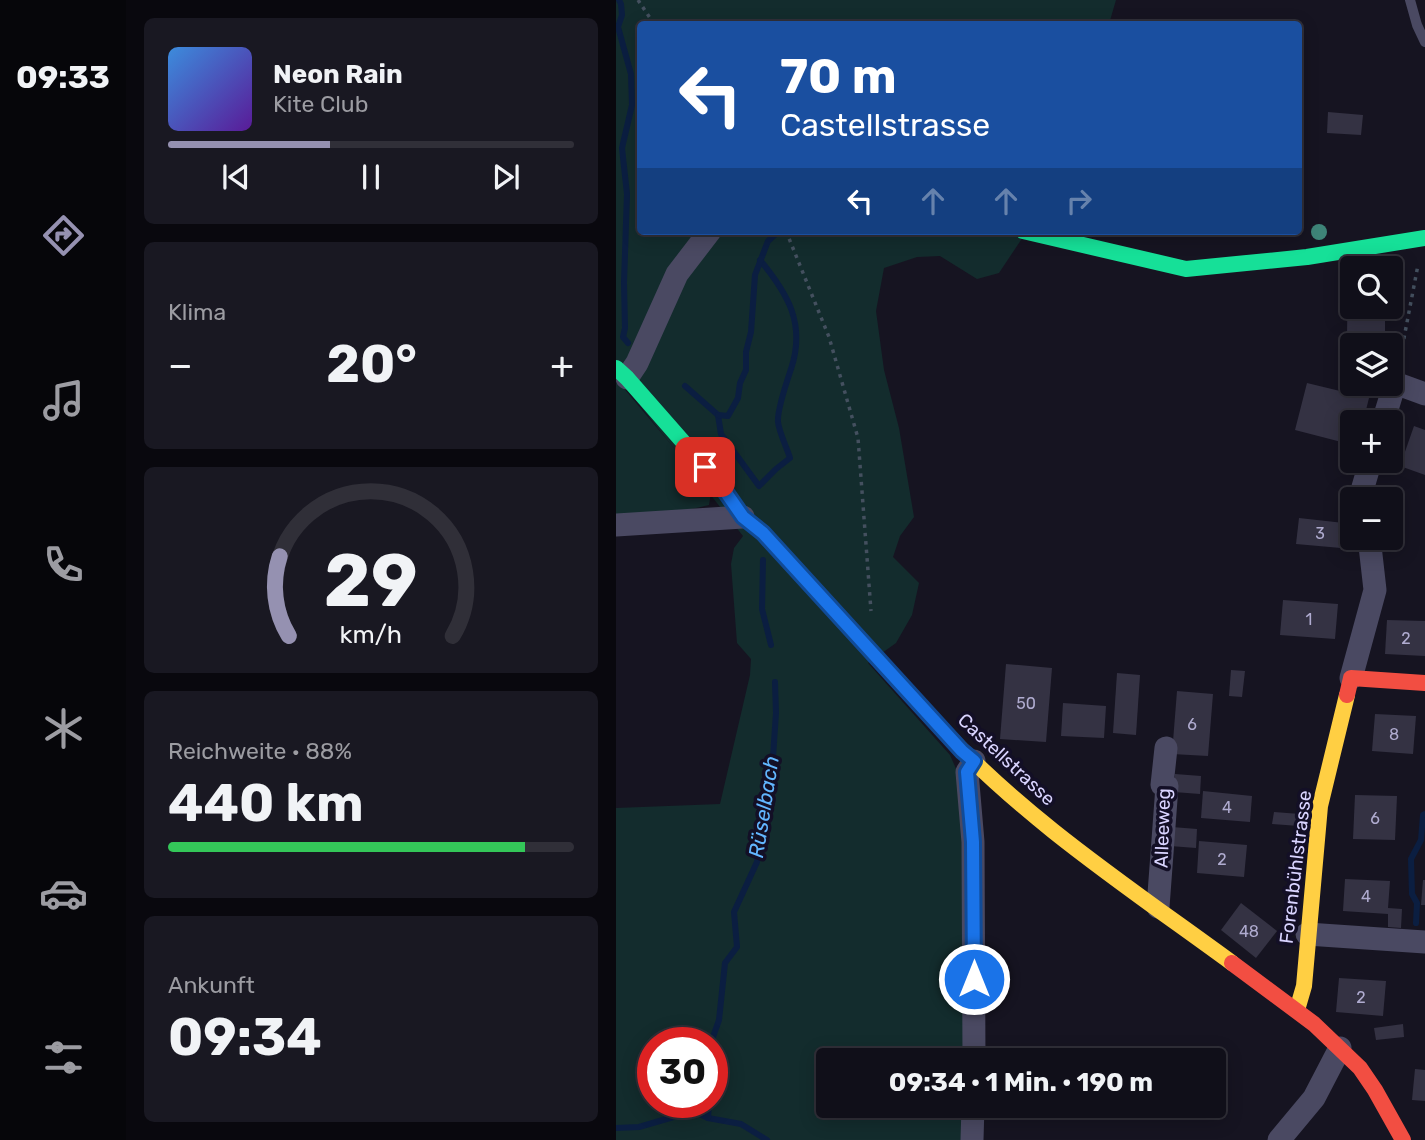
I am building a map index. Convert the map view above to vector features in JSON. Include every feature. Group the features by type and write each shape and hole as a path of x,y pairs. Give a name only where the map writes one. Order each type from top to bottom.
{"street":[{"path":"622,373 637,363 677,274 707,235"},
{"path":"1040,235 1186,269 1307,257 1424,239"},
{"name":"Castellstrasse","path":"622,373 720,484 743,517 763,533 962,751 1066,840 1314,1024 1360,1068 1403,1140"},
{"path":"1403,386 1425,394"},
{"path":"616,525 743,517"},
{"path":"1370,550 1375,590 1351,678 1425,683"},
{"name":"Forenbühlstrasse","path":"1297,1010 1304,986 1320,806 1351,678"},
{"name":"Alleeweg","path":"1158,907 1167,786 1162,785 1166,748"},
{"path":"974,761 967,772 973,842 974,1048"},
{"path":"1307,934 1425,942"},
{"path":"1279,1140 1314,1098 1340,1048"},
{"path":"972,1140 973,1118"}],"lane":[{"path":"1410,0 1425,42"}],"path":[{"path":"638,0 652,21"},
{"path":"788,235 829,337 858,438 871,612"},
{"path":"1403,343 1424,239"}],"green space":[{"path":"616,0 1116,0 1110,21 637,21 637,235 1024,235 999,273 977,279 940,256 917,257 884,268 876,311 884,370 899,428 914,517 900,536 893,557 919,583 912,615 896,643 868,663 950,755 957,771 962,798 966,1048 816,1048 816,1118 966,1118 966,1140 616,1140 616,808 720,804 750,675 751,659 737,643 731,564 734,548 743,536 616,375"},
{"path":"616,379 711,492 709,505 654,518 616,521"}],"building":[{"path":"1328,112 1363,115 1361,135 1327,133"},
{"path":"1347,319 1385,319 1385,333 1347,333"},
{"path":"1307,383 1340,391 1340,396 1369,398 1366,410 1340,410 1340,442 1295,430"},
{"path":"1414,426 1425,430 1425,475 1403,467 1403,457"},
{"path":"1299,518 1340,523 1340,548 1296,544"},
{"path":"1283,600 1338,604 1335,639 1280,635"},
{"path":"1387,620 1425,621 1425,656 1385,654"},
{"path":"1006,664 1052,668 1046,742 1000,739"},
{"path":"1231,670 1245,671 1242,697 1229,696"},
{"path":"1117,673 1140,675 1136,735 1113,733"},
{"path":"1177,691 1213,694 1208,756 1172,754"},
{"path":"1063,703 1106,706 1104,738 1061,736"},
{"path":"1375,714 1416,716 1413,754 1372,751"},
{"path":"1175,774 1201,776 1200,794 1174,792"},
{"path":"1203,791 1252,796 1250,822 1201,818"},
{"path":"1355,795 1397,796 1395,840 1353,839"},
{"path":"1274,812 1300,814 1299,826 1272,824"},
{"path":"1172,827 1197,829 1196,848 1170,846"},
{"path":"1199,841 1247,845 1244,877 1197,873"},
{"path":"1345,879 1390,881 1388,908 1402,909 1401,928 1388,927 1388,914 1343,911"},
{"path":"1423,880 1425,905 1421,905"},
{"path":"1241,903 1277,931 1256,958 1221,930"},
{"path":"1339,978 1386,981 1383,1016 1336,1012"},
{"path":"1403,1024 1404,1037 1376,1040 1374,1028"},
{"path":"1415,1069 1425,1070 1425,1101 1412,1100"}],"waterway":[{"path":"619,0 622,15 618,27 631,74 632,105 622,148 627,194 623,337 628,343"},
{"path":"718,415 728,416 738,398 740,383 746,370 755,275 768,241 775,235"},
{"path":"685,386 718,415 721,434 759,486 790,458 778,417 795,353 795,324 792,310 779,285 760,260"},
{"path":"763,560 762,609 771,645"},
{"name":"Rüselbach","path":"717,1027 725,963 737,947 734,912 757,862 765,819 773,757 775,682"},
{"path":"1416,923 1417,903 1412,894 1411,859 1421,840 1425,814"},
{"name":"Rüselbach","path":"616,1128 639,1127 670,1118"},
{"path":"708,1118 741,1124 767,1140"}],"traffic: fast":[{"path":"1040,235 1186,269 1307,257 1425,238"},
{"path":"616,368 720,484 743,517 763,533 938,725"}],"traffic: slow":[{"path":"1297,1010 1304,986 1320,806 1347,695"},
{"path":"938,725 971,759 1042,822 1232,963"}],"traffic: jam":[{"path":"1347,695 1351,678 1425,683"},
{"path":"1232,963 1314,1024 1360,1068 1403,1140"}],"route":[{"path":"705,467 743,517 763,533 974,761 967,772 973,842 974,979"}]}
